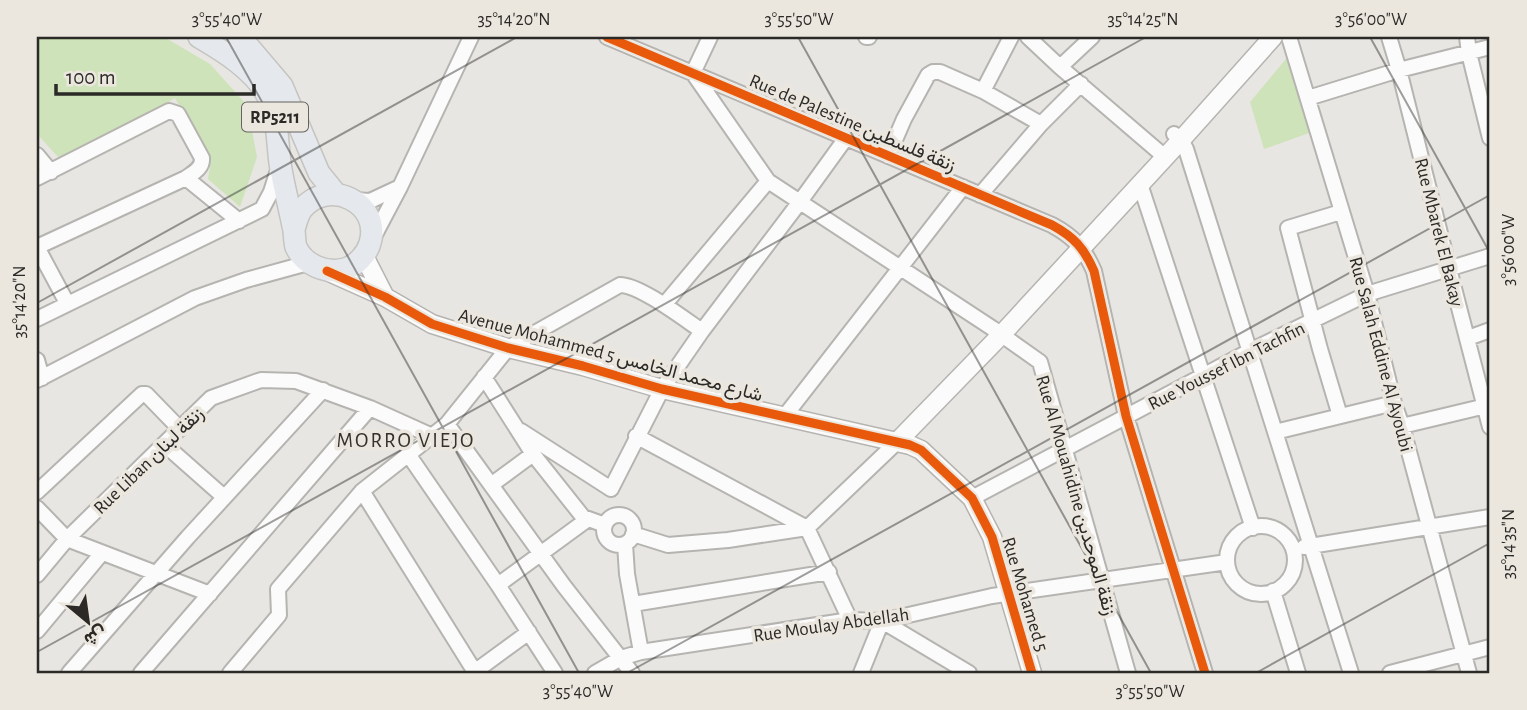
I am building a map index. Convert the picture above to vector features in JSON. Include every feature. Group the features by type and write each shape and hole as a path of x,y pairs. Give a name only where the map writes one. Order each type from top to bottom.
{"main road":[{"name":"RP5211","path":"199,37 237,63 266,93 274,110 280,162 294,229"},
{"name":"RP5211","path":"238,37 282,86 319,173 345,197"},
{"path":"316,197 345,197 368,215 372,229 367,250 347,269 318,267 296,246 294,229 301,210 316,197"}],"street":[{"path":"385,297 367,250 471,37"},
{"name":"Rue de Palestine زنقة فلسطين","path":"607,37 1052,225 1078,243"},
{"path":"693,73 710,37"},
{"path":"983,91 1011,37"},
{"path":"1028,37 1161,154"},
{"path":"1060,67 1091,37"},
{"path":"1177,137 1262,37"},
{"path":"641,652 627,574 629,539 633,524 622,515 608,520 604,530 607,540 616,544 629,539 668,545 728,540 807,528 893,441 1273,37"},
{"name":"Rue Salah Eddine Al Ayoubi","path":"1289,37 1367,294 1394,403 1469,673"},
{"name":"Rue Mbarek El Bakay","path":"1389,37 1449,269 1488,406 1490,427"},
{"path":"1467,37 1490,138"},
{"path":"1308,98 1399,70 1490,47"},
{"path":"888,156 904,119 928,75 933,72 940,72 983,91 1041,124"},
{"name":"Rue Al Mouahidine زنقة الموحدين","path":"693,73 768,181 1040,362 1128,673"},
{"path":"980,195 1041,124 1081,84"},
{"path":"37,178 169,111 178,114 202,158 200,167 186,178 37,247 67,303"},
{"path":"1177,137 1186,149 1351,673"},
{"path":"617,515 611,489 662,389 846,138"},
{"path":"1078,243 1140,184 1161,154"},
{"path":"37,155 51,172"},
{"path":"37,319 262,209 271,192 280,162"},
{"path":"186,178 239,221"},
{"path":"664,305 768,181"},
{"path":"1140,184 1253,528"},
{"path":"345,197 370,201 400,187"},
{"path":"784,417 963,187"},
{"path":"1340,416 1288,228 1341,212"},
{"path":"1078,243 1094,271 1126,416 1205,673"},
{"name":"Rue Youssef Ibn Tachfin","path":"972,498 1250,351 1367,294 1490,256"},
{"path":"37,360 39,379 195,298 246,280 318,267"},
{"name":"Avenue Mohammed 5 شارع محمد الخامس","path":"318,267 385,297 432,324 508,348 662,389 893,441"},
{"path":"230,673 278,615 278,589 362,491 447,424 508,348 620,285 628,285 664,305 702,331"},
{"path":"1468,338 1490,330"},
{"path":"484,377 533,454 583,517 605,525"},
{"name":"Rue Liban زنقة لبنان","path":"37,575 67,539 211,398 261,380 296,381 370,408 432,436"},
{"path":"69,673 224,497 323,390"},
{"path":"37,492 142,394 146,394 180,429"},
{"path":"1275,432 1394,403"},
{"path":"1402,426 1488,406"},
{"path":"141,673 370,408"},
{"path":"447,424 540,554 632,673"},
{"path":"517,429 611,489"},
{"path":"636,436 807,528 830,572 850,620"},
{"name":"Rue Mohamed 5","path":"893,441 922,450 972,498 992,537 1032,673"},
{"path":"164,444 224,497"},
{"path":"408,454 555,673"},
{"path":"491,485 533,454"},
{"path":"362,491 474,673 529,632"},
{"path":"37,508 67,539 210,594"},
{"path":"1292,549 1490,517"},
{"path":"498,585 587,519"},
{"path":"1253,528 1277,530 1286,537 1292,549 1295,560 1291,576 1281,588 1273,592 1248,592 1232,579 1227,562 1229,549 1235,538 1242,533 1253,528"},
{"path":"37,631 103,553"},
{"name":"Rue Moulay Abdellah","path":"595,673 621,658 641,652 850,620 882,621 1009,594 1227,562"},
{"path":"633,604 830,572"},
{"path":"1273,592 1298,673"},
{"path":"861,673 882,621 969,673"},
{"path":"1390,673 1490,647"}],"green space":[{"path":"37,37 164,37 210,64 247,105 257,157 240,207 208,179 211,160 175,98 59,158 37,134"},
{"path":"1291,53 1312,132 1264,149 1250,102"}],"cycle path":[{"path":"607,37 1052,225 1077,244 1094,271 1126,416 1205,673"},
{"path":"327,271 385,297 432,324 508,348 662,389 910,445 921,450 972,498 992,537 1032,673"}],"district":[{"name":"MORRO VIEJO","path":"406,440"}]}
